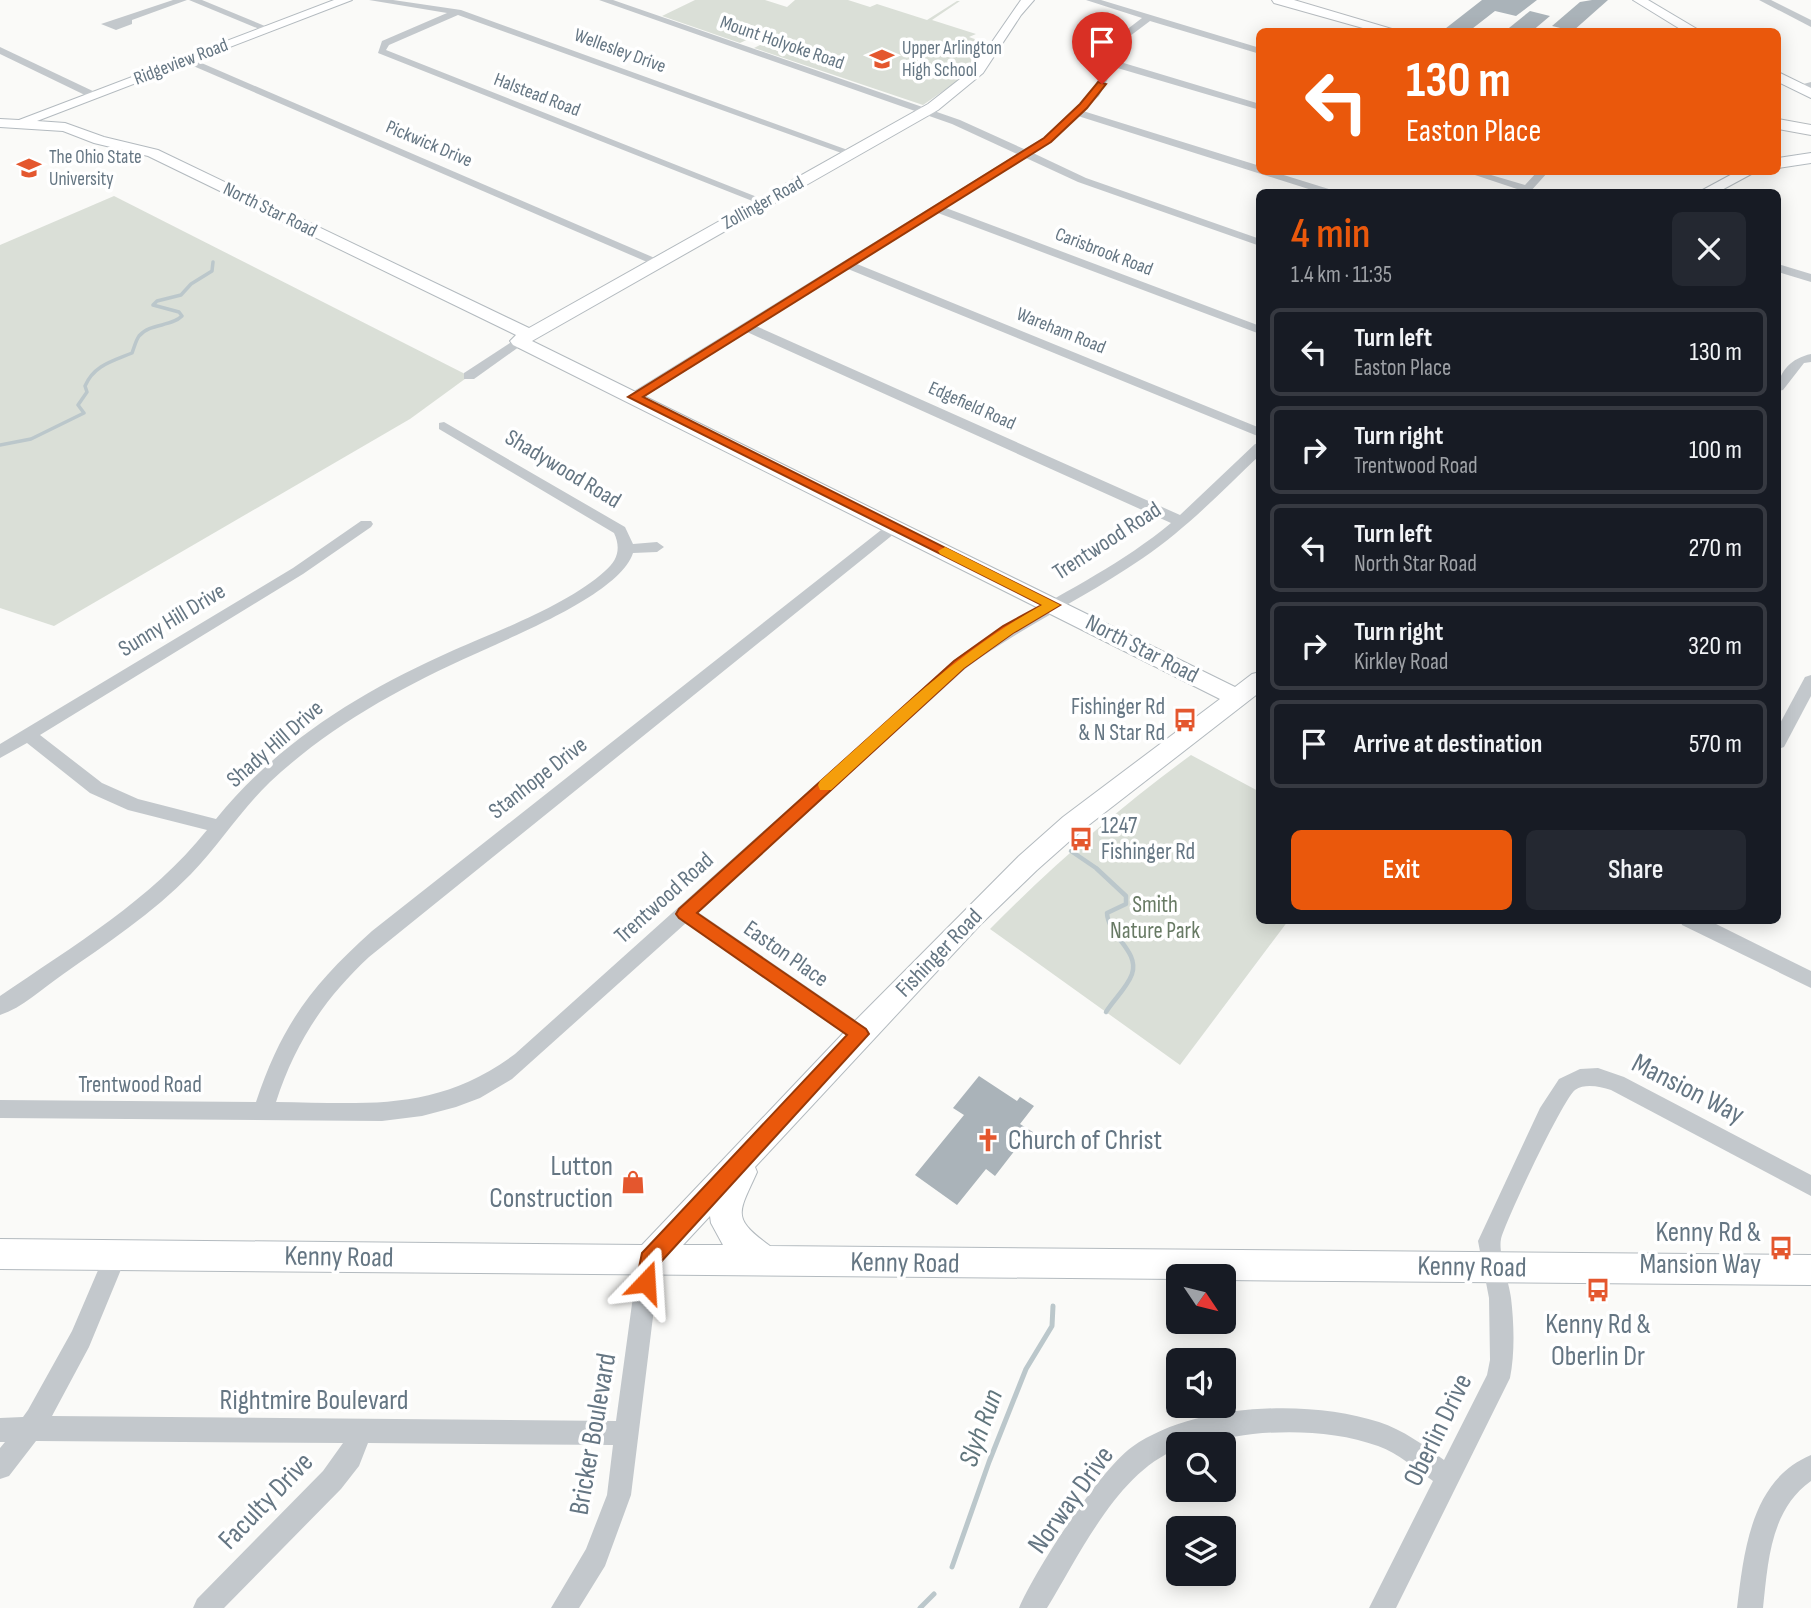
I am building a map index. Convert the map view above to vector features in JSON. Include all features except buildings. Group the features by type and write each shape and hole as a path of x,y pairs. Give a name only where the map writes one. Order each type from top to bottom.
{"main road":[{"path":"1279,0 1380,28"},
{"path":"1784,125 1811,131"}],"street":[{"path":"127,19 182,0"},
{"path":"194,0 267,29"},
{"name":"Ridgeview Road","path":"8,124 346,0"},
{"name":"Wellesley Drive","path":"374,0 458,12 851,153"},
{"name":"Mount Holyoke Road","path":"604,0 926,111 996,139 1093,184 1256,242"},
{"name":"Zollinger Road","path":"469,376 524,338 926,111 976,73 992,55 1010,20 1028,0"},
{"path":"1091,0 1256,50"},
{"path":"1639,0 1689,28"},
{"path":"1764,0 1811,24"},
{"name":"Halstead Road","path":"458,12 385,43 381,51 764,202"},
{"path":"634,397 1056,133 1096,94 1126,34 1148,18"},
{"path":"0,50 93,95"},
{"name":"Pickwick Drive","path":"187,60 658,262"},
{"path":"1112,63 1256,106"},
{"path":"1781,77 1804,86 1811,94"},
{"path":"1077,112 1256,169"},
{"name":"North Star Road","path":"8,124 65,127 99,140 153,153 1237,698"},
{"path":"1781,163 1811,158"},
{"path":"1275,175 1319,189"},
{"path":"1480,175 1520,189"},
{"path":"1528,189 1540,175"},
{"path":"1713,189 1741,175"},
{"name":"Carisbrook Road","path":"936,208 1256,328"},
{"name":"Wareham Road","path":"847,264 1256,431"},
{"path":"1781,269 1811,278"},
{"name":"Edgefield Road","path":"747,327 1182,522"},
{"path":"1781,383 1800,360 1811,358"},
{"name":"Shadywood Road","path":"444,426 596,513 620,530 625,538 626,549"},
{"name":"Trentwood Road","path":"0,1109 382,1112 427,1107 479,1090 522,1060 959,665 1008,630 1128,562 1182,522 1256,451"},
{"name":"Sunny Hill Drive","path":"0,752 298,571 366,524"},
{"name":"Stanhope Drive","path":"263,1111 295,1034 313,1003 355,958 400,919 895,526"},
{"path":"626,549 657,547"},
{"name":"Shady Hill Drive","path":"5,996 145,905 178,876 246,796 294,751 342,716 415,674 561,606 599,584 617,569 626,549"},
{"path":"1781,737 1811,681"},
{"name":"Fishinger Road","path":"649,1259 971,918 1066,829 1256,683"},
{"path":"28,735 96,788 134,805 219,826"},
{"name":"Easton Place","path":"685,914 860,1034"},
{"path":"1697,924 1811,979"},
{"name":"Mansion Way","path":"1494,1268 1489,1241 1547,1115 1566,1085 1580,1078 1598,1077 1617,1083 1811,1186"},
{"path":"758,1143 727,1198 724,1212 727,1228 765,1261"},
{"name":"Kenny Road","path":"0,1254 1811,1270"},
{"path":"0,1467 32,1429 50,1399 92,1316 116,1255"},
{"name":"Bricker Boulevard","path":"564,1608 596,1557 619,1495 649,1259"},
{"name":"Oberlin Drive","path":"1382,1608 1485,1407 1502,1360 1500,1298 1494,1268"},
{"name":"Norway Drive","path":"1032,1608 1113,1483 1140,1456 1171,1437 1243,1422 1344,1425 1383,1436 1448,1477"},
{"name":"Rightmire Boulevard","path":"0,1430 627,1433"},
{"name":"Faculty Drive","path":"206,1608 332,1480 350,1457 360,1431"},
{"path":"1750,1608 1761,1533 1777,1497 1801,1474"}],"green space":[{"name":"Upper Arlington High School","path":"695,0 765,0 787,7 795,0 848,0 870,7 877,4 927,20 960,1 932,20 976,34 969,37 980,41 986,47 962,78 923,105 754,48 762,44 755,41 760,38 755,36 740,43 662,16"},
{"path":"114,196 469,376 410,419 54,626 0,608 0,245"},
{"name":"Smith Nature Park","path":"1191,755 1256,790 1256,924 1286,924 1180,1065 990,929 1038,882 1138,796"}],"waterway":[{"path":"0,445 31,439 84,413 78,405 87,392 85,386 93,373 132,353 138,338 144,332 182,316 179,312 153,305 157,301 181,295 191,284 212,271 213,262"},
{"name":"Slyh Run","path":"1071,851 1096,868 1126,896 1126,904 1107,913 1112,929 1132,958 1132,974 1106,1012"},
{"name":"Slyh Run","path":"952,1567 989,1462 1026,1369 1052,1326 1053,1306"},
{"name":"Slyh Run","path":"920,1608 934,1594"}],"slow traffic":[{"path":"826,785 970,656 1008,630 1053,605 945,551"}],"place":[{"name":"Upper Arlington High School","path":"882,59"},
{"name":"The Ohio State University","path":"29,168"},
{"name":"Fishinger Rd & N Star Rd","path":"1185,720"},
{"name":"1247 Fishinger Rd","path":"1081,839"},
{"name":"Church of Christ","path":"988,1140"},
{"name":"Lutton Construction","path":"633,1182"},
{"name":"Kenny Rd & Mansion Way","path":"1781,1248"},
{"name":"Kenny Rd & Oberlin Dr","path":"1598,1290"}],"route":[{"path":"646,1282 649,1259 860,1034 685,914 959,665 1008,630 1053,605 634,397 1047,140 1096,94 1102,84"}]}
